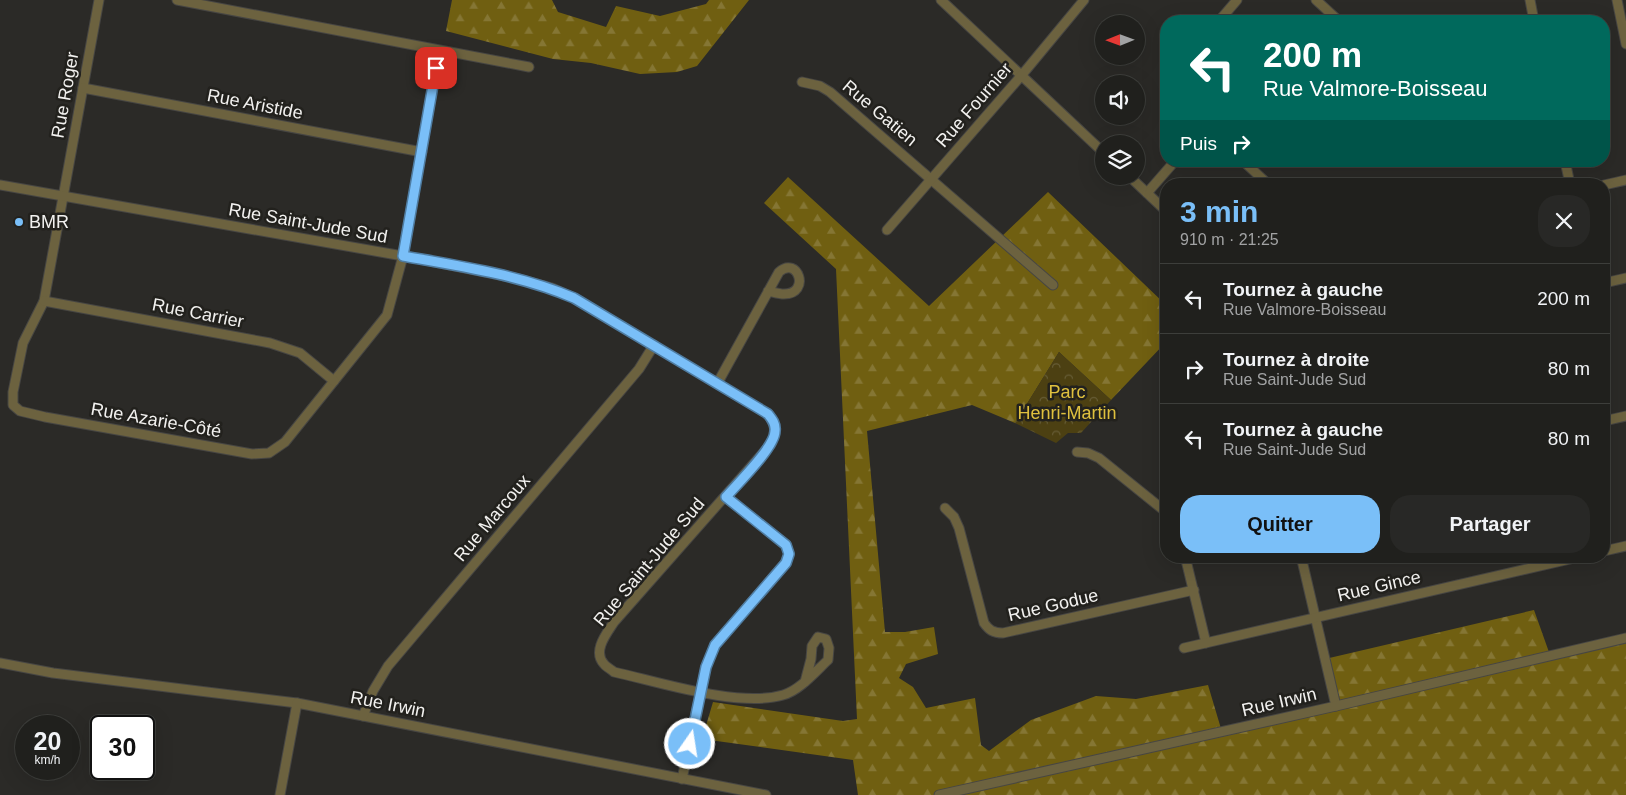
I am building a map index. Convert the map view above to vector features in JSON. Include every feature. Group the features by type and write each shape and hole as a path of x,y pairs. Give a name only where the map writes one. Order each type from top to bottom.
{"street":[{"name":"Rue Roger","path":"63,196 99,0"},
{"path":"177,0 529,67"},
{"path":"941,0 1095,145"},
{"name":"Rue Fournier","path":"887,230 1021,76 1084,0"},
{"path":"1224,15 1237,0"},
{"path":"1316,0 1332,15"},
{"path":"1530,0 1533,15"},
{"path":"1617,0 1623,20 1626,44"},
{"name":"Rue Azarie-Côté","path":"63,196 44,301 23,343 13,392 13,405 20,411 45,418 252,454 269,453 285,442 388,315 403,256 439,51"},
{"name":"Rue Gatien","path":"802,82 820,86 830,92 932,178 1053,285"},
{"name":"Rue Aristide","path":"83,88 422,152"},
{"path":"1160,178 1170,167"},
{"path":"1250,167 1261,178"},
{"path":"1147,193 1160,178"},
{"path":"1610,184 1626,180"},
{"name":"Rue Saint-Jude Sud","path":"0,185 403,256 519,279 552,288 574,298 768,414 775,423 776,433 771,444 614,622 604,638 599,652 602,663 614,672 701,693 755,700 785,695 805,682"},
{"path":"1139,185 1160,205"},
{"path":"1610,282 1626,278"},
{"path":"717,384 768,291"},
{"name":"Rue Carrier","path":"44,301 270,343 300,353 334,381"},
{"name":"Rue Marcoux","path":"363,716 373,691 388,666 639,369 654,345"},
{"path":"1610,420 1626,416"},
{"path":"1077,452 1099,458 1160,507"},
{"path":"682,779 706,667 715,645 786,563 789,554 786,545 726,497"},
{"name":"Rue Godue","path":"945,508 954,517 959,528 984,623 989,630 996,633 1003,634 1194,590"},
{"path":"1610,550 1626,546"},
{"path":"1187,563 1206,643"},
{"path":"1303,563 1336,706"},
{"name":"Rue Gince","path":"1184,648 1553,563"},
{"name":"Rue Irwin","path":"939,795 1336,706 1626,638"},
{"name":"Rue Irwin","path":"0,664 298,703 766,795"},
{"path":"280,795 298,703"}],"green space":[{"path":"452,0 552,0 558,12 606,27 616,6 660,16 706,4 709,0 749,0 697,66 677,72 640,74 591,63 553,59 446,31"},
{"path":"788,177 929,306 1048,192 1160,299 1160,348 1111,400 1059,352 1015,423 972,405 867,431 885,632 905,632 934,627 938,654 906,664 899,678 913,687 926,708 975,698 981,745 989,751 1031,720 1096,696 1136,699 1208,685 1222,732 1336,706 1325,659 1534,610 1550,655 1626,638 1626,795 858,795 853,760 702,739 713,702 843,721 857,719 836,269 764,203"},
{"name":"Parc Henri-Martin","path":"1059,352 1111,400 1081,433 1068,433 1056,443 1015,423"}],"place":[{"name":"BMR","path":"19,222"}],"route":[{"path":"436,68 403,256 519,279 552,288 574,298 768,414 775,423 776,433 771,444 726,497 786,545 789,554 786,563 715,645 706,667 690,744"}]}
